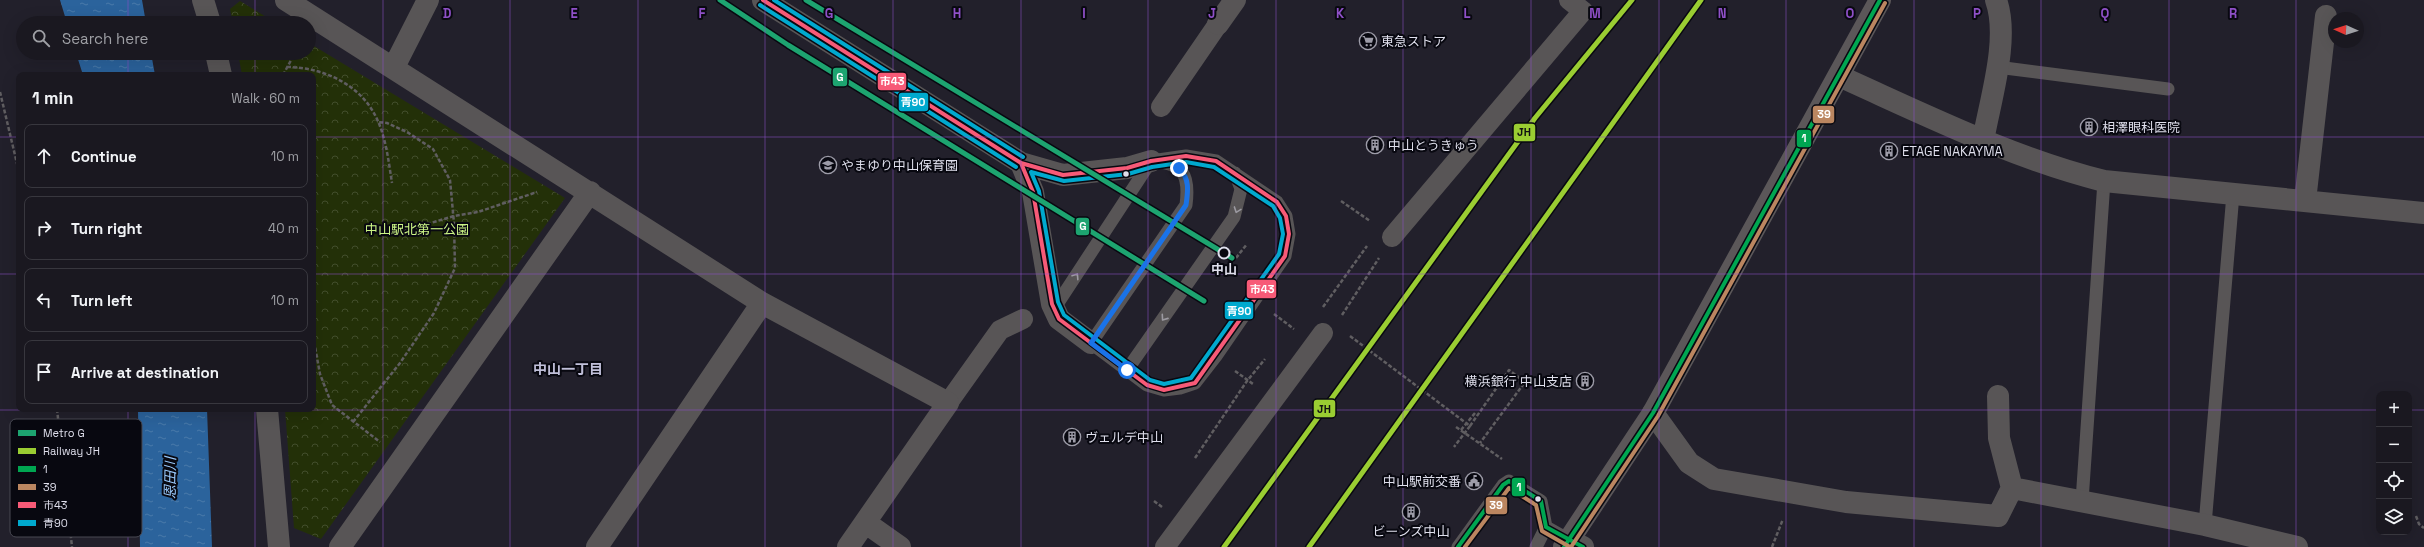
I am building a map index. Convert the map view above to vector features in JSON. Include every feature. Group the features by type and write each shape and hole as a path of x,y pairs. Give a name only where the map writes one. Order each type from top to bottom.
{"main road":[{"path":"1572,545 1653,413 1880,0"}],"street":[{"path":"203,0 208,16"},
{"path":"286,0 312,16"},
{"path":"394,67 428,0"},
{"path":"764,0 1021,163 1063,175 1127,168 1151,161"},
{"path":"1392,237 1583,11 1569,0"},
{"path":"1983,141 2002,38 1999,9 1996,0"},
{"path":"1161,107 1218,24 1229,2"},
{"path":"2305,201 2326,16"},
{"path":"316,19 762,303 948,402"},
{"path":"218,60 220,72"},
{"path":"1839,76 1983,141 2063,171 2104,181 2424,213"},
{"path":"1021,163 1033,192 1054,309 1059,319 1091,343"},
{"path":"340,547 590,192"},
{"path":"597,547 762,303"},
{"path":"848,547 948,402 1000,330 1022,318"},
{"path":"1165,547 1319,339"},
{"path":"1653,413 1689,463 1714,479 1846,502 1998,516 2012,488 1999,438 1998,396"},
{"path":"267,412 279,547"},
{"path":"2012,488 2205,525 2297,547"},
{"path":"866,523 900,547"}],"lane":[{"path":"1997,67 2168,89"},
{"path":"1054,309 1151,161 1186,156 1216,161 1276,202 1286,216 1289,234 1285,256 1216,356 1195,383 1180,388 1164,390 1147,385 1091,343 1186,205 1188,191 1186,175 1179,168 1166,162 1151,161"},
{"path":"1127,370 1234,218 1239,204 1241,189 1235,173"},
{"path":"2082,501 2104,181"},
{"path":"2205,525 2232,194"},
{"path":"1458,547 1503,485 1509,481 1541,501 1546,526 1536,547"},
{"path":"1546,526 1572,545"}],"path":[{"path":"284,72 291,60"},
{"path":"287,67 324,72 346,85 368,104 377,122 387,152 392,183"},
{"path":"0,92 16,159"},
{"path":"353,422 400,362 434,313 455,268 454,216 450,180 433,149 407,132 386,123 377,122"},
{"path":"404,231 454,216 478,212 571,180"},
{"path":"1340,319 1392,237 1341,201"},
{"path":"1272,312 1319,339"},
{"path":"1349,335 1470,426"},
{"path":"316,352 320,374 332,405 401,461"},
{"path":"1193,460 1247,380 1265,359"},
{"path":"1231,369 1276,397"},
{"path":"1454,447 1509,370 1524,382 1480,443"},
{"path":"1461,430 1475,413"},
{"path":"1456,427 1508,463"},
{"path":"1162,506 1166,500"},
{"path":"2416,516 2419,524 2424,528"},
{"path":"71,537 72,547"}],"green space":[{"path":"240,1 265,16 232,16 230,9"},
{"name":"中山駅北第一公園","path":"316,47 565,198 321,539 294,528 285,412 316,412 316,72 241,72 239,60 316,60"}],"water":[{"path":"60,0 142,0 145,16 65,16"},
{"path":"78,60 152,60 154,72 82,72"},
{"name":"恩田川","path":"138,412 207,412 212,547 140,547 140,537 142,537 142,419 138,419"}],"metro line":[{"name":"G","path":"720,0 788,45 1204,301"},
{"name":"G","path":"806,0 1232,258"}],"rail line":[{"name":"JH","path":"1224,547 1535,118 1632,0"},
{"name":"JH","path":"1309,547 1701,0"}],"transit line":[{"name":"市43","path":"763,0 1021,163"},
{"name":"青90","path":"774,0 1023,157"},
{"name":"1","path":"1564,547 1653,413 1880,0"},
{"name":"39","path":"1571,547 1658,416 1885,3"},
{"name":"青90","path":"760,5 1016,167"},
{"name":"市43","path":"1186,156 1216,161 1277,202 1286,216 1289,234 1285,256 1195,383 1164,390 1147,385 1059,319 1052,304 1033,192 1021,163 1063,175 1127,168 1151,161 1186,156"},
{"name":"青90","path":"1186,162 1214,167 1273,206 1280,218 1283,234 1279,254 1191,378 1164,384 1150,380 1064,315 1058,302 1039,191 1031,172 1064,181 1128,174 1152,167 1186,162"},
{"name":"1","path":"1458,547 1503,485 1509,481 1541,501 1546,527 1583,547"},
{"name":"39","path":"1465,547 1509,488 1536,505 1542,531 1570,547"}],"place":[{"name":"東急ストア","path":"1368,41"},
{"name":"相澤眼科医院","path":"2089,127"},
{"name":"中山とうきゅう","path":"1375,145"},
{"name":"ETAGE NAKAYMA","path":"1889,151"},
{"name":"やまゆり中山保育園","path":"828,165"},
{"name":"中山","path":"1224,253"},
{"name":"横浜銀行 中山支店","path":"1585,381"},
{"name":"ヴェルデ中山","path":"1072,437"},
{"name":"中山駅前交番","path":"1474,481"},
{"name":"ビーンズ中山","path":"1411,512"}],"district":[{"name":"中山一丁目","path":"568,369"}],"route":[{"path":"1127,370 1091,343 1186,205 1188,191 1186,175 1179,168"}]}
